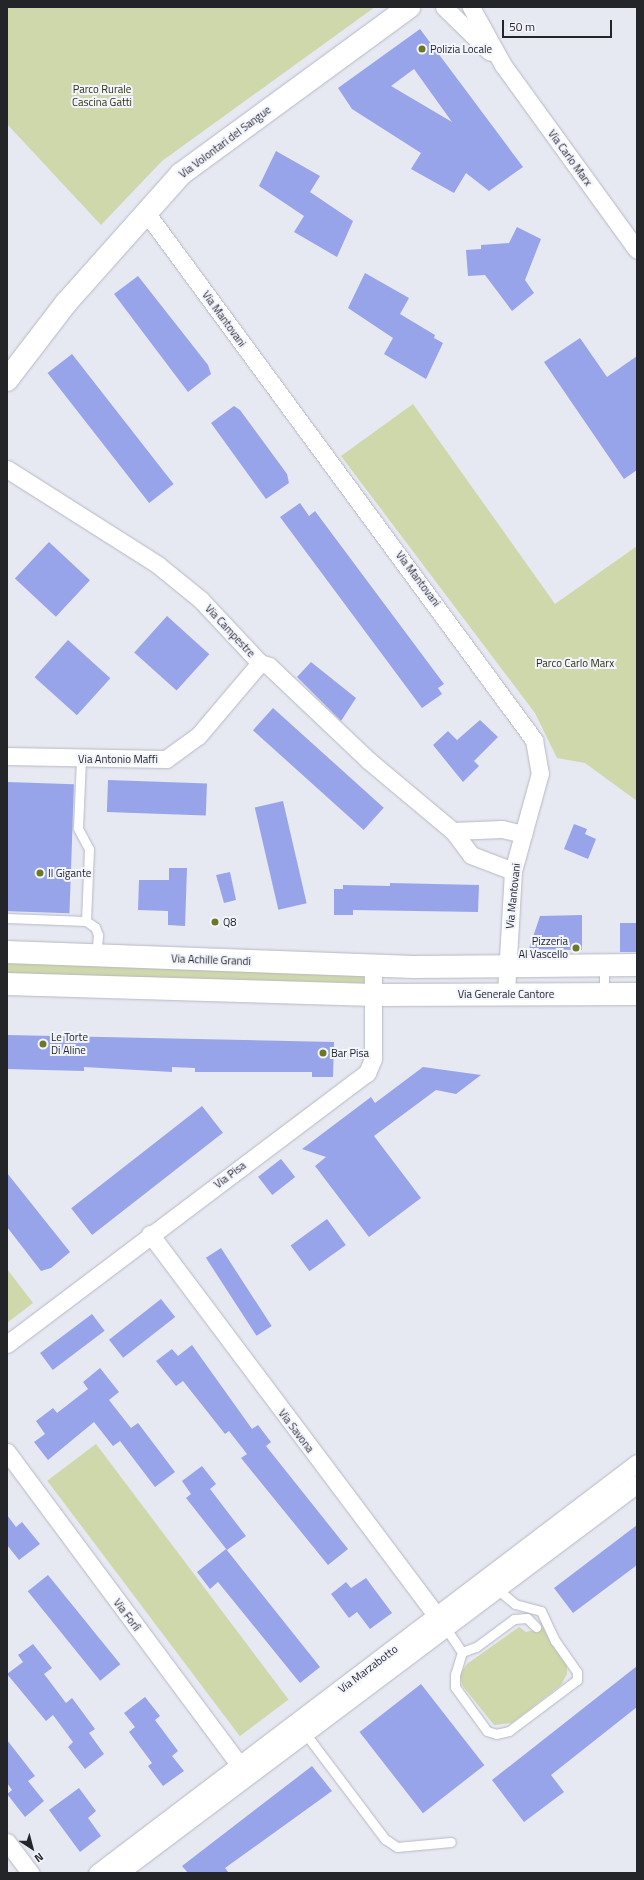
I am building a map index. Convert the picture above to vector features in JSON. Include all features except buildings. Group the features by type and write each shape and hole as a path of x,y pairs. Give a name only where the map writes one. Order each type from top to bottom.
{"street":[{"name":"Via Volontari del Sangue","path":"7,380 145,211 181,174 214,148 409,7"},
{"name":"Via Carlo Marx","path":"444,7 503,65"},
{"name":"Via Carlo Marx","path":"471,7 503,65 637,250"},
{"name":"Via Mantovani","path":"145,211 481,664 534,740 541,759 540,773 513,871 506,994"},
{"name":"Via Campestre","path":"7,469 158,565 201,600 260,664 269,666 374,765 453,831 471,855 513,871"},
{"name":"Via Antonio Maffi","path":"7,756 81,759 166,759 198,736 260,664"},
{"path":"453,831 502,829 523,834"},
{"name":"Via Achille Grandi","path":"7,952 373,966 507,967"},
{"path":"507,967 637,965"},
{"name":"Via Pisa","path":"7,1344 150,1234 367,1073 373,1059 373,966"},
{"path":"7,984 374,995"},
{"name":"Via Generale Cantore","path":"374,995 637,994"},
{"name":"Via Savona","path":"150,1234 441,1621"},
{"name":"Via Forlì","path":"7,1452 244,1771"},
{"name":"Via Marzabotto","path":"97,1873 244,1771 305,1733 637,1463"},
{"name":"Via Marzabotto","path":"119,1873 244,1771 441,1621 497,1589 637,1484"},
{"path":"7,1842 30,1873"}],"lane":[{"path":"81,759 78,828 89,849 86,921"},
{"path":"7,918 86,921 95,927 98,935 96,956"},
{"path":"604,965 604,994"},
{"path":"462,1652 455,1675 455,1687 487,1731 496,1734 509,1731 577,1680 577,1672 555,1641 541,1611 515,1604 497,1589"},
{"path":"462,1652 476,1647 514,1619 527,1618 536,1627"},
{"path":"441,1621 462,1652"},
{"path":"305,1733 384,1839 397,1848 451,1842"}],"green space":[{"name":"Parco Rurale Cascina Gatti","path":"7,7 375,7 162,161 101,225 7,124"},
{"name":"Parco Carlo Marx","path":"413,404 555,604 637,546 637,801 585,763 557,758 535,713 341,456"},
{"path":"7,961 364,972 364,983 13,974 7,972"},
{"path":"7,1269 33,1303 7,1323"},
{"path":"96,1444 289,1700 240,1736 47,1481"},
{"path":"519,1627 526,1632 544,1627 567,1665 567,1674 561,1685 512,1723 494,1725 462,1685 460,1674 467,1664"}],"place":[{"name":"Polizia Locale","path":"422,49"},
{"name":"Il Gigante","path":"40,873"},
{"name":"Q8","path":"215,922"},
{"name":"Pizzeria Al Vascello","path":"576,948"},
{"name":"Le Torte Di Aline","path":"43,1044"},
{"name":"Bar Pisa","path":"323,1053"}]}
